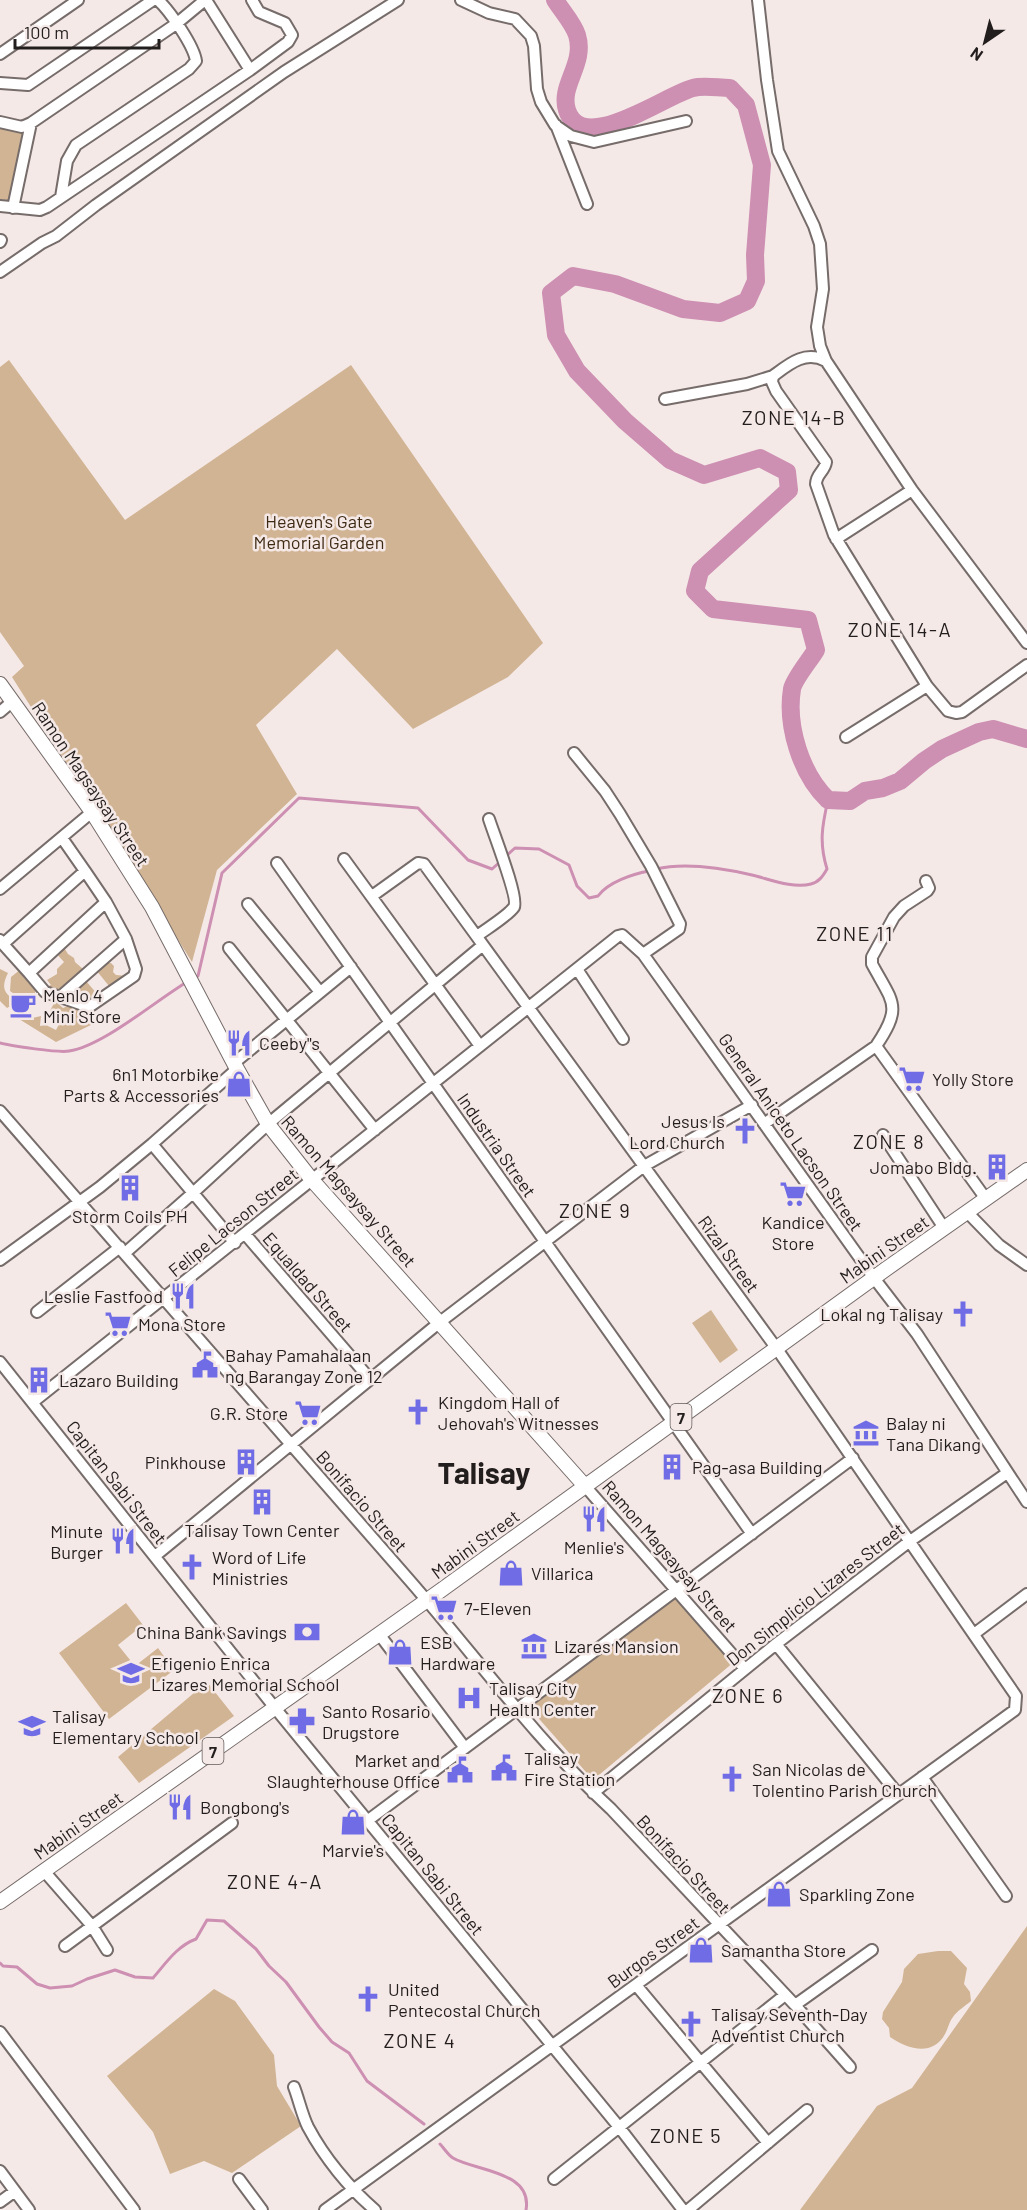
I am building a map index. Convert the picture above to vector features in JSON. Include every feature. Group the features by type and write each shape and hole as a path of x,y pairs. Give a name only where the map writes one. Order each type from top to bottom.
{"main road":[{"name":"Ramon Magsaysay Street","path":"0,684 92,812 152,907 268,1124 312,1180 585,1486"},
{"name":"Mabini Street","path":"0,1902 427,1600 1027,1170"}],"street":[{"path":"0,54 78,0"},
{"path":"0,83 28,85 153,0"},
{"path":"61,197 67,161 76,145 194,65 195,55 159,0"},
{"path":"0,122 22,127 32,123 176,24 205,0 250,70"},
{"path":"0,206 40,210 250,70 288,42 292,34 285,23 259,12 252,0"},
{"path":"0,272 56,236 96,205 284,72 398,0"},
{"path":"461,0 489,13 515,19 531,36 534,46 537,90 541,102 555,125 586,204"},
{"path":"758,0 778,151 814,226 820,244 823,289 817,327 820,346 826,362 912,490 1027,643"},
{"path":"555,125 570,136 594,142 686,121"},
{"path":"13,208 32,123"},
{"path":"665,399 747,384 773,376 800,358 811,356 826,362"},
{"path":"773,376 772,382 776,391 826,462 816,484 836,539 927,686 948,711 962,712 1027,665"},
{"path":"836,539 912,490"},
{"path":"846,737 927,686"},
{"path":"0,712 13,701"},
{"path":"574,753 605,791 651,866 680,926 643,954"},
{"path":"0,889 92,812"},
{"path":"36,1312 122,1250 194,1192 268,1124 436,984 515,906 512,887 489,819"},
{"path":"62,838 85,871 106,902 126,939 136,969 134,976 89,1007 45,992 2,942 85,871"},
{"path":"344,858 480,1046"},
{"name":"Rizal Street","path":"372,896 421,862 428,868 777,1349 1016,1696 1015,1710 1001,1720"},
{"name":"Industria Street","path":"277,863 752,1534"},
{"path":"764,1124 876,1046 891,1023 894,1004 872,964 872,957 894,916 904,906 927,891 929,888 926,881"},
{"path":"29,973 106,902"},
{"path":"249,904 320,992"},
{"name":"General Aniceto Lacson Street","path":"622,935 643,954 874,1278 917,1334 1027,1502"},
{"name":"Felipe Lacson Street","path":"33,1402 622,935"},
{"path":"60,996 126,939"},
{"path":"229,948 375,1130"},
{"path":"0,1260 79,1202 152,1144 287,1019 351,967"},
{"path":"577,969 623,1039"},
{"path":"876,1046 986,1199"},
{"path":"155,1556 440,1322 644,1166 752,1105"},
{"name":"Bonifacio Street","path":"0,1111 427,1600 517,1709 795,2005 850,2067"},
{"path":"883,1135 944,1228"},
{"path":"152,1144 235,1243"},
{"path":"967,1212 999,1245 1027,1265"},
{"name":"Equaldad Street","path":"244,1234 370,1379"},
{"name":"Capitan Sabi Street","path":"0,1362 275,1708 619,2127 683,2210"},
{"path":"367,1821 853,1458"},
{"name":"Don Simplicio Lizares Street","path":"593,1792 776,1644 910,1541 1007,1473"},
{"name":"Ramon Magsaysay Street","path":"585,1486 745,1669"},
{"path":"974,1634 1027,1594"},
{"path":"379,1634 465,1748"},
{"path":"776,1644 898,1794"},
{"name":"Burgos Street","path":"325,2210 1001,1720"},
{"path":"922,1777 1006,1896"},
{"path":"65,1946 232,1823"},
{"path":"44,1871 92,1926 107,1950"},
{"path":"795,2005 872,1950"},
{"path":"636,1985 768,2143"},
{"path":"554,2179 785,1995"},
{"path":"0,2032 134,2210"},
{"path":"294,2087 308,2127 352,2190 375,2210"},
{"path":"688,2210 807,2110"},
{"path":"0,2171 29,2210"},
{"path":"239,2179 262,2210"},
{"path":"0,2202 15,2191"}],"green space":[{"path":"0,128 28,133 12,202 0,199"},
{"name":"Heaven's Gate Memorial Garden","path":"9,360 125,520 351,365 543,643 508,677 413,729 337,649 256,725 297,794 217,870 192,962 12,677 24,666 0,632 0,367"},
{"path":"63,946 83,969 82,975 60,995 46,987 51,985 47,980 57,974 57,969 64,962 55,952"},
{"path":"106,963 114,966 113,972 116,975 127,976 89,1006 67,993 94,970 96,973 86,981 98,995 109,986 96,970"},
{"path":"0,969 8,973 5,992 15,1000 14,1004 7,1008 0,1001"},
{"path":"21,969 36,991 34,994 17,996 10,991 11,977"},
{"path":"55,1001 63,1008 70,1005 88,1013 93,1024 56,1042 19,1019 26,1014 28,1019 41,1016 40,1026 46,1025 56,1030 60,1022 50,1011"},
{"path":"711,1310 738,1350 720,1363 692,1323"},
{"path":"673,1594 734,1662 593,1780 526,1704"},
{"path":"126,1603 143,1625 118,1645 135,1666 158,1648 174,1670 109,1719 59,1653"},
{"path":"207,1682 234,1716 139,1783 118,1757"},
{"path":"800,1858 801,1860 724,1916 722,1914"},
{"path":"1027,1926 1027,2210 800,2210 877,2106 912,2088"},
{"path":"951,1951 967,1968 964,1984 970,1992 971,2001 950,2021 945,2034 934,2046 919,2049 904,2045 890,2037 889,2028 882,2019 883,2012 902,1982 904,1969 918,1954"},
{"path":"214,1989 235,2001 274,2055 277,2086 301,2126 232,2173 204,2161 170,2174 153,2132 107,2076"}],"waterway":[{"path":"555,0 573,26 579,46 576,65 566,92 567,110 576,123 589,127 606,126 697,87 730,88 746,105 762,165 755,255 756,281 747,301 720,313 683,309 615,284 573,276 551,293 556,335 577,371 625,421 670,460 704,475 760,458 787,472 789,490 700,571 695,591 713,609 808,620 816,650 793,685 791,718 798,749 810,777 828,800 850,801 865,791 883,788 900,781 942,749 979,732 993,729 1027,739"},
{"path":"193,979 198,976 222,873 299,798 418,808 468,860 492,869 501,861"},
{"path":"656,869 679,866 716,868 789,884 814,883 827,869 822,834 828,800"},
{"path":"506,856 515,848 539,849 569,865 577,886 589,898 598,896 621,879 649,871"},
{"path":"0,1043 56,1051 69,1051 83,1047 113,1032 187,982"},
{"path":"0,1963 3,1966 17,1967 37,1984 50,1988 72,1986 115,1970 135,1977 153,1978 177,1950 196,1939 207,1920 224,1921 256,1949 269,1966 286,1982 332,2042 349,2053 367,2081 424,2124"},
{"path":"440,2144 453,2158 512,2180 521,2187 526,2197 526,2210"}],"place":[{"name":"Menlo 4 Mini Store","path":"23,1005"},
{"name":"Ceeby\"s","path":"239,1043"},
{"name":"Yolly Store","path":"912,1079"},
{"name":"6n1 Motorbike Parts & Accessories","path":"239,1084"},
{"name":"Jesus Is Lord Church","path":"745,1131"},
{"name":"Jomabo Bldg.","path":"997,1167"},
{"name":"Storm Coils PH","path":"130,1188"},
{"name":"Kandice Store","path":"793,1194"},
{"name":"Leslie Fastfood","path":"183,1296"},
{"name":"Lokal ng Talisay","path":"963,1314"},
{"name":"Mona Store","path":"118,1324"},
{"name":"Bahay Pamahalaan ng Barangay Zone 12","path":"205,1365"},
{"name":"Lazaro Building","path":"39,1380"},
{"name":"Kingdom Hall of Jehovah's Witnesses","path":"418,1412"},
{"name":"G.R. Store","path":"308,1413"},
{"name":"Balay ni Tana Dikang","path":"866,1433"},
{"name":"Pinkhouse","path":"246,1462"},
{"name":"Pag-asa Building","path":"672,1467"},
{"name":"Talisay Town Center","path":"262,1502"},
{"name":"Menlie's","path":"594,1519"},
{"name":"Minute Burger","path":"123,1541"},
{"name":"Word of Life Ministries","path":"192,1567"},
{"name":"Villarica","path":"511,1573"},
{"name":"7-Eleven","path":"444,1608"},
{"name":"China Bank Savings","path":"307,1632"},
{"name":"Lizares Mansion","path":"534,1646"},
{"name":"ESB Hardware","path":"400,1652"},
{"name":"Efigenio Enrica Lizares Memorial School","path":"131,1673"},
{"name":"Talisay City Health Center","path":"469,1698"},
{"name":"Santo Rosario Drugstore","path":"302,1721"},
{"name":"Talisay Elementary School","path":"32,1726"},
{"name":"Talisay Fire Station","path":"504,1768"},
{"name":"Market and Slaughterhouse Office","path":"460,1770"},
{"name":"San Nicolas de Tolentino Parish Church","path":"732,1779"},
{"name":"Bongbong's","path":"180,1807"},
{"name":"Marvie's","path":"353,1822"},
{"name":"Sparkling Zone","path":"779,1894"},
{"name":"Samantha Store","path":"701,1950"},
{"name":"United Pentecostal Church","path":"368,1999"},
{"name":"Talisay Seventh-Day Adventist Church","path":"691,2024"}],"district":[{"name":"ZONE 14-B","path":"794,417"},
{"name":"ZONE 14-A","path":"900,629"},
{"name":"ZONE 11","path":"855,933"},
{"name":"ZONE 8","path":"889,1141"},
{"name":"ZONE 9","path":"595,1210"},
{"name":"Talisay","path":"484,1472"},
{"name":"ZONE 6","path":"748,1695"},
{"name":"ZONE 4-A","path":"275,1881"},
{"name":"ZONE 4","path":"420,2040"},
{"name":"ZONE 5","path":"686,2135"}]}
